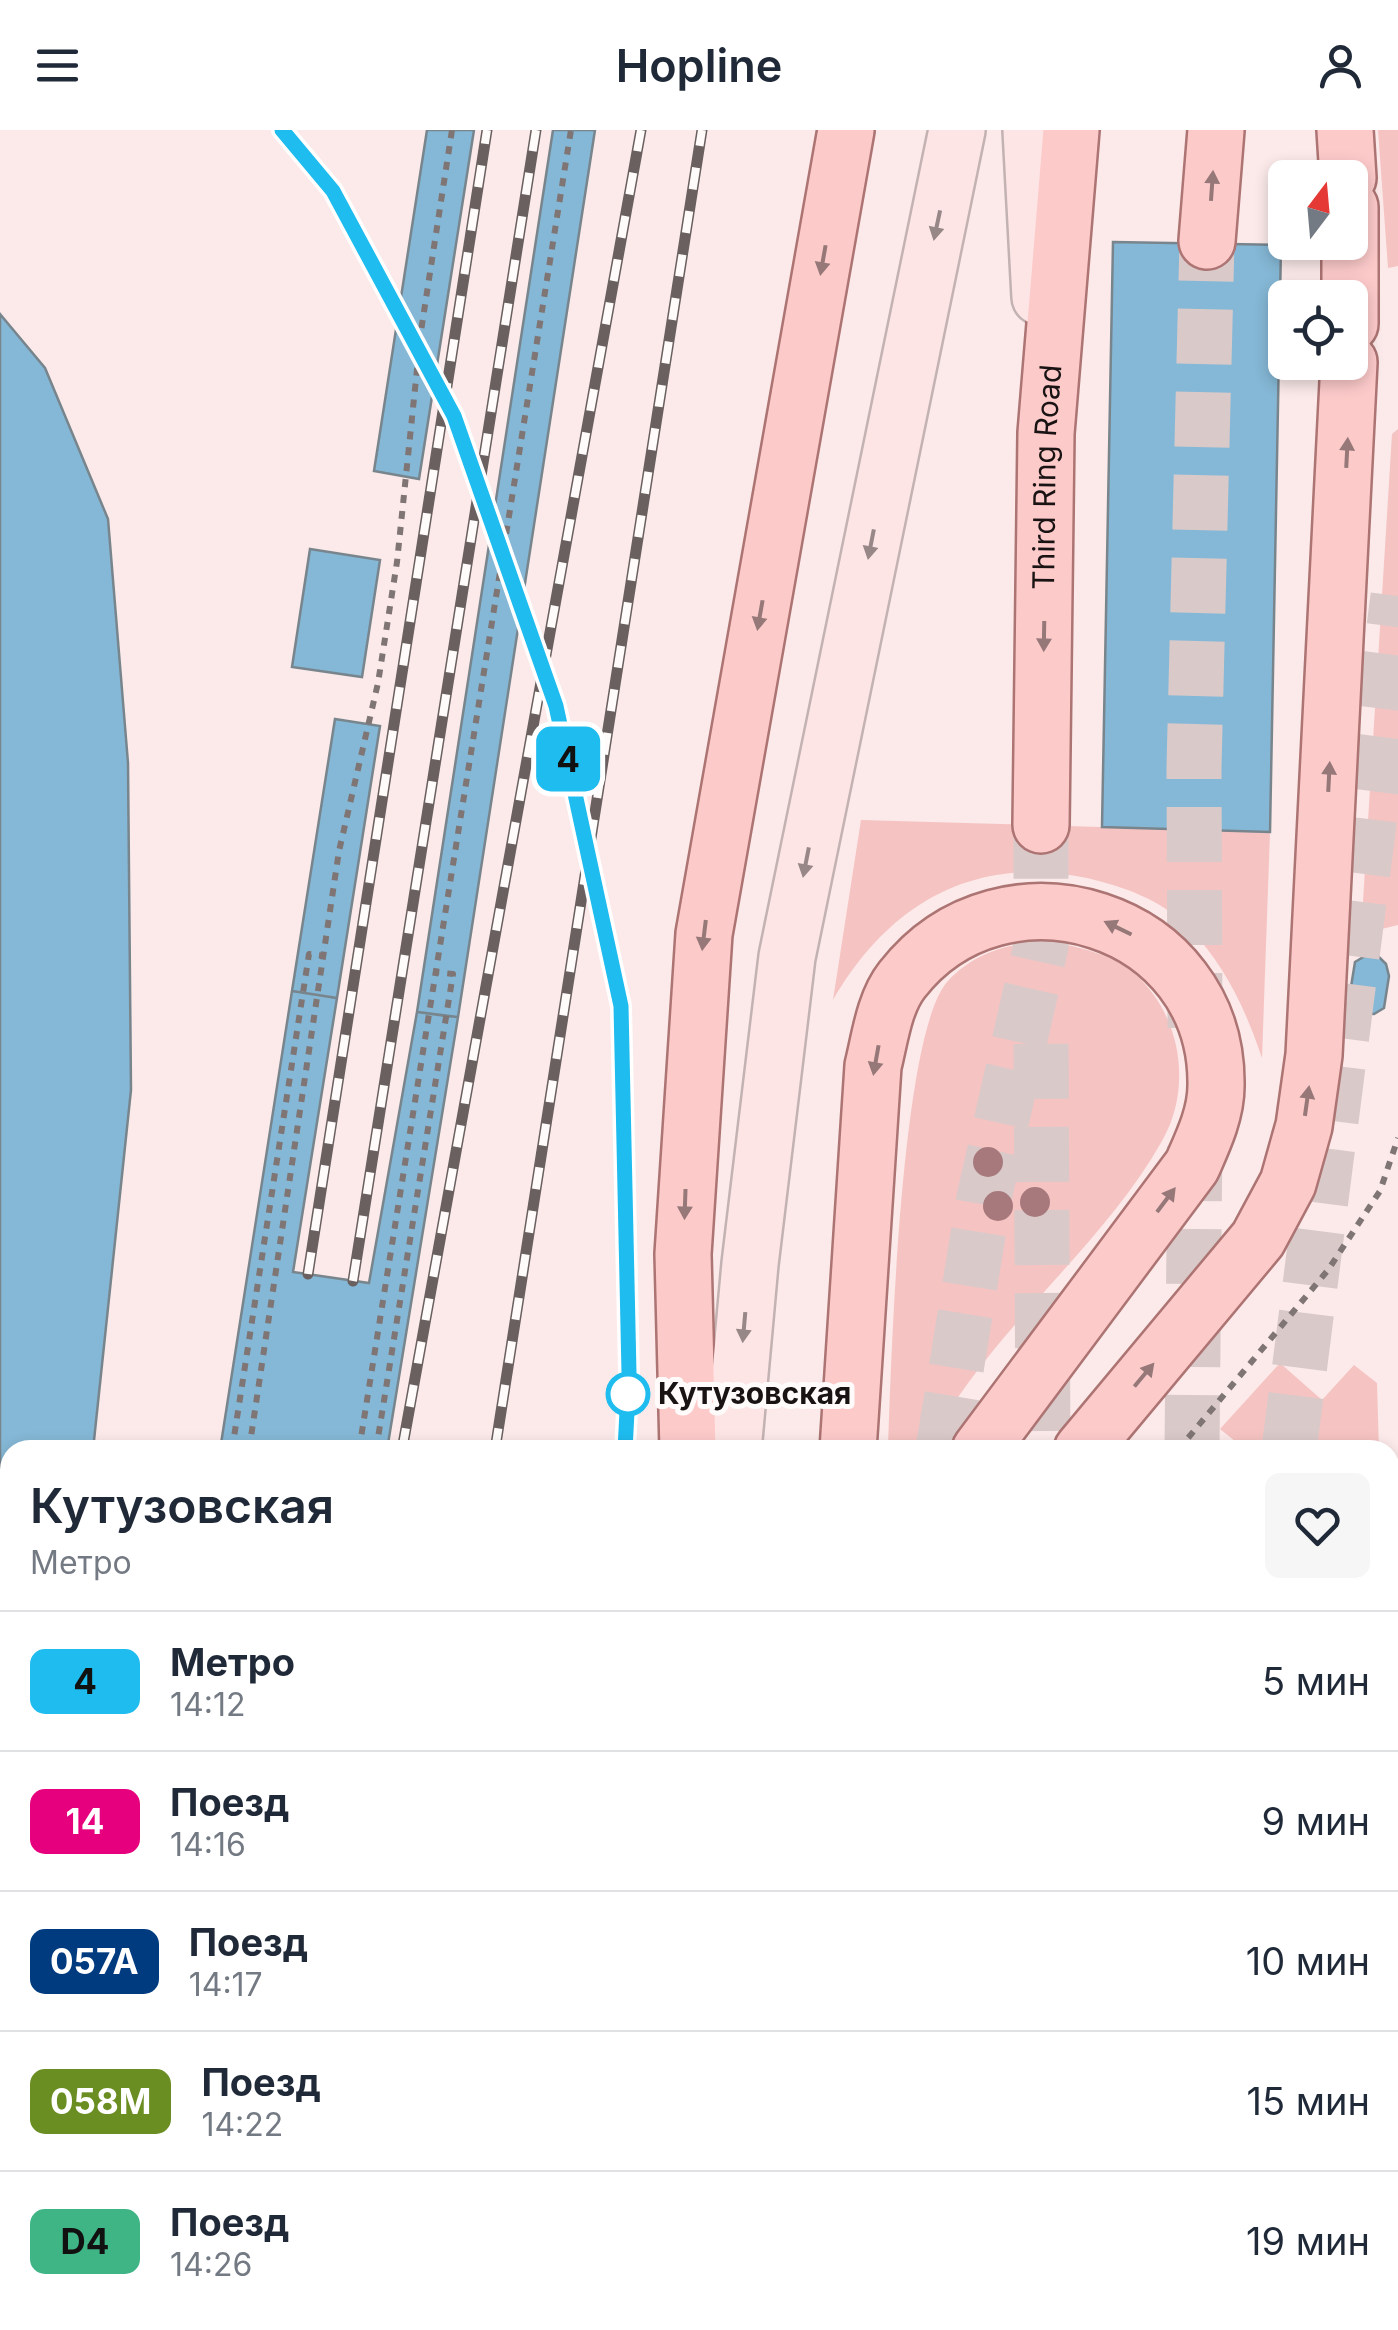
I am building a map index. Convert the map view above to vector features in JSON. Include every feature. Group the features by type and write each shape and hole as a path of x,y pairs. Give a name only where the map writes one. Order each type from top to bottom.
{"main road":[{"path":"688,1440 684,1254 690,1106 704,934 846,130"},
{"path":"734,1440 787,958 957,130"},
{"path":"1031,130 1046,433"},
{"name":"Third Ring Road","path":"1041,825 1046,433 1070,130"},
{"path":"1208,241 1216,130"},
{"path":"1345,130 1347,160"},
{"path":"1090,1440 1258,1239 1288,1183 1304,1126 1314,1055 1349,380"},
{"path":"849,1440 874,1066 884,1018 900,982 927,954 979,922 1037,911 1092,916 1135,936 1173,963 1196,1000 1213,1043 1214,1102 1192,1166 987,1440"}],"path":[{"path":"251,1440 339,850 378,683 397,562 421,331 452,130"},
{"path":"361,1440 571,130"},
{"path":"234,1440 309,954 324,956"},
{"path":"378,1440 452,974 434,972"},
{"path":"1186,1440 1328,1270 1380,1191 1398,1138"}],"shaded area":[{"path":"1378,130 1398,130 1398,266 1388,268"},
{"path":"1398,429 1398,925 1361,934 1392,434"},
{"path":"861,820 1270,832 1262,1058 1223,972 1201,941 1177,917 1128,890 1046,872 1008,873 972,880 908,912 855,966 833,1000"},
{"path":"1051,941 1096,953 1117,961 1151,991 1172,1031 1177,1053 1179,1075 1172,1120 1136,1182 979,1368 933,1440 888,1440 901,1204 919,1064 932,1012 948,981 970,962 1022,944"},
{"path":"1280,1363 1322,1400 1354,1365 1377,1383 1379,1440 1234,1440 1220,1429"}],"building":[{"path":"427,130 474,130 419,479 374,471"},
{"path":"553,130 595,130 458,1017 446,1016 417,1012"},
{"path":"1113,242 1268,245 1268,260 1281,260 1280,280 1268,280 1268,380 1278,380 1270,832 1102,827"},
{"path":"0,314 45,368 108,519 128,763 131,1090 94,1440 0,1440"},
{"path":"310,549 380,560 362,677 292,667"},
{"path":"335,719 380,726 337,998 292,991"},
{"path":"1365,956 1378,956 1386,964 1389,976 1384,1008 1374,1014 1362,1013 1353,1006 1350,993 1355,962"},
{"path":"292,991 337,998 293,1272 369,1283 417,1012 458,1017 389,1440 222,1440"}],"tunnel":[{"path":"1195,1028 1194,767 1207,241"},
{"path":"1290,1440 1398,596"},
{"path":"945,1440 984,1198 1041,946 1041,825"},
{"path":"1041,1044 1043,1440"},
{"path":"1192,1440 1195,1134"}],"railway":[{"path":"308,1274 487,130"},
{"path":"353,1281 536,130"},
{"path":"404,1440 641,130"},
{"path":"497,1440 702,130"}],"metro line":[{"name":"4","path":"282,130 333,191 454,416 556,706 621,1006 629,1373 626,1440"}],"place":[{"name":"Кутузовская","path":"628,1394"}]}
